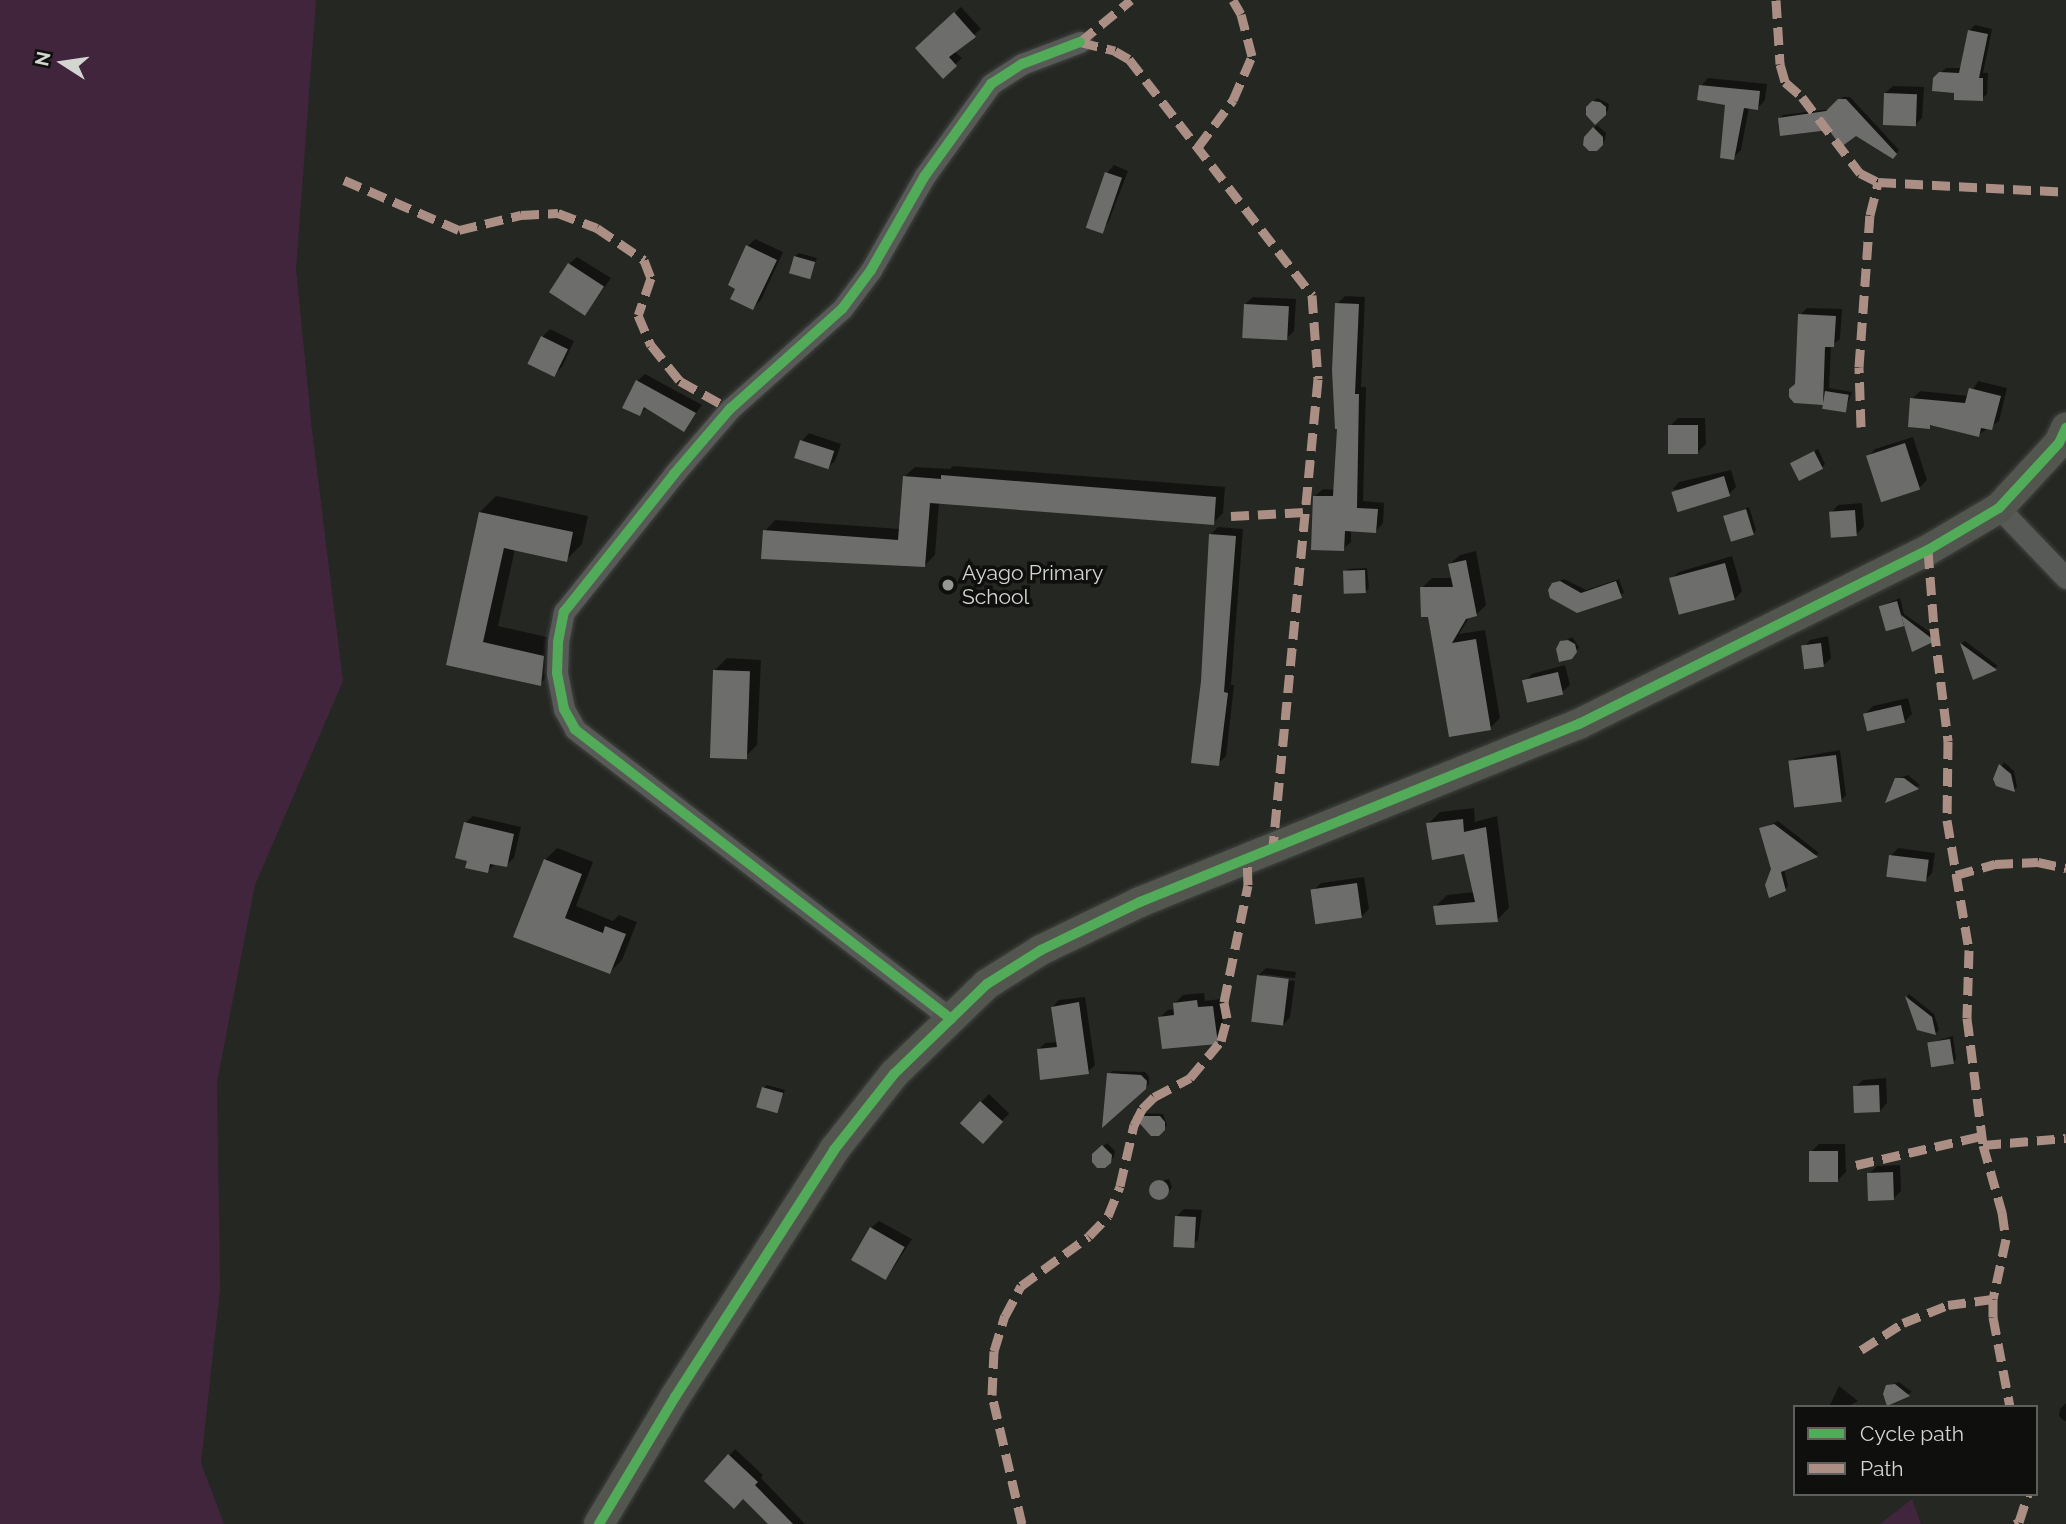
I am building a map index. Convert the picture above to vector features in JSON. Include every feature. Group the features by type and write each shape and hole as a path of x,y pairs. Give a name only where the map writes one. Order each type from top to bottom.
{"street":[{"path":"951,1019 575,729 564,709 557,673 558,642 564,612 682,465 730,409 842,309 871,270 931,167 991,84 1022,64 1080,42"},
{"path":"599,1524 675,1397 834,1150 894,1074 987,984 1041,950 1140,902 1579,724 1928,550 1999,508 2059,443 2066,428"},
{"path":"1999,508 2066,578"}],"shaded area":[{"path":"0,0 316,0 296,269 312,430 343,681 255,885 217,1082 220,1290 201,1463 224,1524 0,1524"},
{"path":"1912,1499 1921,1524 1880,1524"}],"building":[{"path":"954,12 976,37 949,57 957,66 943,79 915,48"},
{"path":"1968,30 1988,34 1979,78 1983,78 1983,101 1954,100 1954,93 1932,91 1933,78 1939,72 1959,73"},
{"path":"1699,85 1760,91 1758,110 1744,108 1734,160 1720,158 1725,105 1697,100"},
{"path":"1884,93 1917,94 1916,126 1883,125"},
{"path":"1838,99 1846,99 1897,154 1893,159 1856,136 1841,147 1829,130 1780,136 1778,118 1826,111"},
{"path":"1592,101 1600,102 1606,107 1606,115 1595,125 1586,115 1586,107"},
{"path":"1593,127 1603,137 1603,145 1597,151 1589,151 1583,145 1584,137"},
{"path":"1105,172 1122,178 1103,234 1086,228"},
{"path":"746,245 777,260 753,310 730,299 735,289 728,285"},
{"path":"794,256 815,262 810,279 789,273"},
{"path":"568,263 604,286 585,316 549,292"},
{"path":"1335,303 1359,304 1355,394 1359,394 1357,508 1378,509 1376,533 1345,531 1344,551 1311,550 1313,496 1333,496 1337,429 1332,370"},
{"path":"1244,304 1289,306 1287,340 1242,338"},
{"path":"1798,314 1836,316 1834,347 1825,347 1823,405 1794,403 1789,397 1789,389 1795,384"},
{"path":"541,336 568,349 554,377 527,364"},
{"path":"636,380 696,413 684,432 644,407 640,416 622,408"},
{"path":"1969,388 2001,396 1992,430 1981,428 1979,437 1930,425 1930,429 1908,427 1910,398 1965,403"},
{"path":"1825,391 1849,395 1846,413 1822,409"},
{"path":"1668,425 1698,425 1698,454 1668,454"},
{"path":"800,440 834,451 828,469 794,458"},
{"path":"1905,443 1920,490 1881,502 1866,456"},
{"path":"1814,451 1823,469 1799,481 1790,463"},
{"path":"941,475 1216,497 1214,525 930,503 925,567 761,559 763,530 898,540 903,476 941,479"},
{"path":"1724,476 1730,496 1678,512 1671,492"},
{"path":"1746,509 1754,535 1731,542 1723,516"},
{"path":"1855,510 1857,536 1831,538 1829,512"},
{"path":"479,512 573,532 567,562 504,548 483,642 544,656 541,686 446,665"},
{"path":"1209,534 1236,536 1224,692 1228,693 1219,766 1191,763 1201,681"},
{"path":"1466,560 1477,616 1466,619 1452,643 1476,639 1491,730 1449,737 1428,617 1421,617 1420,587 1453,587 1448,564"},
{"path":"1725,563 1735,600 1679,615 1669,578"},
{"path":"1365,570 1366,593 1344,594 1343,571"},
{"path":"1560,581 1581,593 1616,581 1622,598 1577,613 1550,598 1548,590 1552,583"},
{"path":"1897,601 1904,626 1886,631 1879,606"},
{"path":"1901,615 1935,641 1912,652"},
{"path":"1568,640 1575,644 1577,652 1572,659 1559,662 1556,649 1560,641"},
{"path":"1821,643 1824,667 1804,669 1801,645"},
{"path":"1960,643 1997,670 1973,680"},
{"path":"713,670 750,671 747,759 710,758"},
{"path":"1558,672 1563,694 1527,703 1522,680"},
{"path":"1901,705 1905,723 1867,731 1863,714"},
{"path":"1836,755 1842,802 1794,807 1788,761"},
{"path":"1999,764 2011,774 2015,792 1996,786 1993,779"},
{"path":"1895,778 1904,778 1919,789 1885,803"},
{"path":"1463,819 1464,832 1486,827 1498,922 1436,925 1433,906 1475,902 1464,854 1432,860 1426,823"},
{"path":"464,822 514,834 507,867 490,864 488,873 465,868 467,861 455,858"},
{"path":"1774,824 1818,857 1781,872 1786,891 1769,898 1765,885 1771,869 1759,828"},
{"path":"1889,855 1929,860 1926,882 1886,877"},
{"path":"544,859 582,874 565,918 603,933 605,926 626,934 610,974 513,937"},
{"path":"1357,883 1362,918 1315,924 1310,890"},
{"path":"1257,975 1289,979 1283,1026 1251,1022"},
{"path":"1905,996 1932,1017 1936,1035 1917,1030"},
{"path":"1197,1000 1198,1007 1213,1006 1218,1044 1162,1049 1158,1017 1174,1015 1173,1003"},
{"path":"1079,1002 1089,1074 1040,1080 1037,1049 1057,1047 1051,1007"},
{"path":"1950,1039 1954,1064 1931,1067 1927,1043"},
{"path":"1107,1073 1141,1075 1147,1081 1146,1089 1102,1128"},
{"path":"1879,1085 1880,1112 1854,1113 1853,1086"},
{"path":"762,1087 783,1093 777,1113 756,1107"},
{"path":"980,1101 1003,1122 983,1144 960,1123"},
{"path":"1133,1116 1160,1116 1165,1122 1165,1130 1159,1136 1151,1136"},
{"path":"1102,1145 1112,1155 1111,1163 1105,1168 1097,1168 1092,1162 1092,1154"},
{"path":"1809,1151 1838,1151 1838,1182 1809,1182"},
{"path":"1893,1172 1894,1200 1868,1201 1867,1173"},
{"path":"1159,1180 1166,1183 1169,1190 1166,1197 1159,1200 1152,1197 1149,1190 1152,1183"},
{"path":"1175,1216 1196,1217 1194,1248 1173,1247"},
{"path":"870,1227 905,1247 886,1280 851,1260"},
{"path":"1895,1384 1910,1396 1887,1405 1883,1394 1886,1385"},
{"path":"728,1454 758,1482 755,1485 793,1524 768,1524 743,1499 734,1509 704,1481"}],"marked path":[{"path":"1080,42 1131,0"},
{"path":"1198,147 1233,100 1252,56 1241,14 1233,0"},
{"path":"1776,0 1780,64 1785,82 1802,97 1860,173 1878,182 2066,192"},
{"path":"1080,42 1115,51 1129,59 1312,295 1318,379 1273,849"},
{"path":"344,180 459,230 521,215 558,213 597,228 644,260 651,278 638,315 651,345 680,381 730,409"},
{"path":"1861,427 1859,367 1870,215 1878,182"},
{"path":"1231,516 1305,512"},
{"path":"1928,550 1934,628 1948,741 1947,820 1969,950 1967,1018 1983,1145 2002,1212 2006,1239 1993,1299 1993,1317 2010,1405"},
{"path":"1022,1524 992,1395 994,1351 1005,1316 1021,1286 1089,1236 1108,1216 1120,1186 1134,1125 1142,1109 1154,1097 1190,1078 1221,1041 1227,1018 1224,1002 1248,885 1247,859"},
{"path":"1956,875 1995,864 2038,862 2066,868"},
{"path":"1856,1165 1982,1136"},
{"path":"1983,1145 2066,1138"},
{"path":"1861,1350 1903,1323 1948,1305 1993,1299"},
{"path":"2015,1524 2019,1522 2027,1496"}],"cycle path":[{"path":"951,1019 575,729 564,709 557,673 558,642 564,612 674,474 730,409 842,309 871,270 924,177 991,84 1022,64 1080,42"},
{"path":"599,1524 675,1397 834,1150 894,1074 987,984 1041,950 1140,902 1579,724 1928,550 1999,508 2059,443 2066,428"}],"place":[{"name":"Ayago Primary School","path":"948,585"}]}
